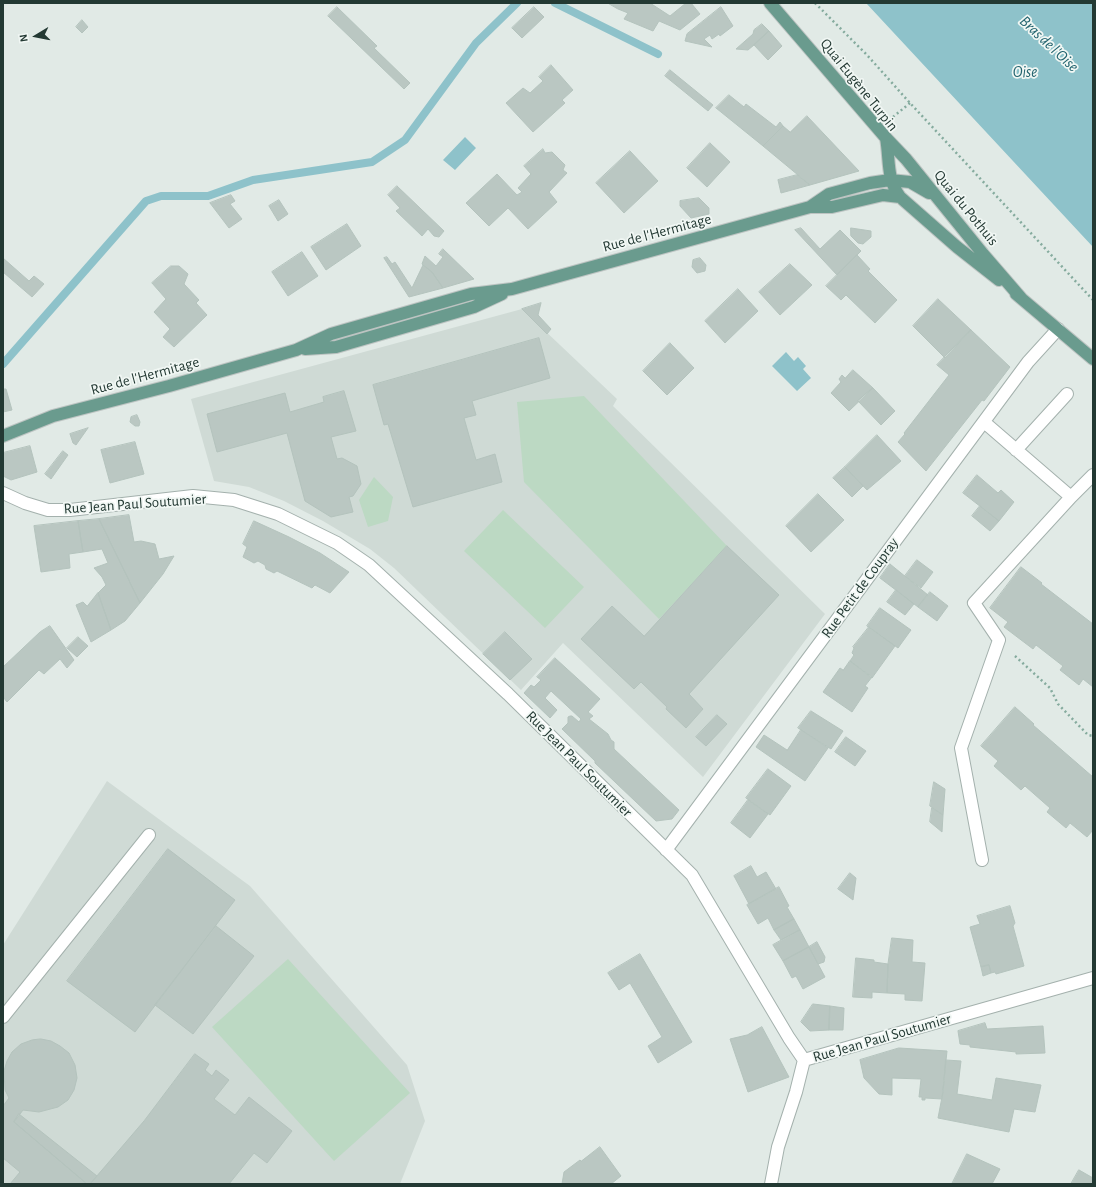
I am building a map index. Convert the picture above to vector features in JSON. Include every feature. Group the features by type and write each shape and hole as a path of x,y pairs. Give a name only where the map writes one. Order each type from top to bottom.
{"main road":[{"name":"Quai Eugène Turpin","path":"770,3 886,138 894,188"},
{"name":"Quai du Pothuis","path":"886,138 906,159 983,254 1021,298"},
{"path":"894,188 906,169 906,159"},
{"name":"Rue de l'Hermitage","path":"3,436 53,416 169,386 296,350 331,334 471,294 512,289 810,207 829,194 870,183 894,188"},
{"path":"894,188 917,185 940,201"},
{"name":"Quai du Pothuis","path":"894,188 957,247 1021,298 1093,359"}],"street":[{"name":"Rue Petit de Coupray","path":"666,850 1028,362 1058,329"},
{"path":"1016,450 1068,394"},
{"path":"984,422 1071,497"},
{"path":"982,860 961,748 999,640 974,603 1093,475"},
{"name":"Rue Jean Paul Soutumier","path":"3,493 25,503 48,510 70,510 193,496 234,500 278,514 336,543 369,565 508,694 692,875 789,1038 804,1060 1093,978"},
{"path":"3,1017 149,835"},
{"path":"771,1184 778,1146 796,1092 804,1060"}],"path":[{"path":"815,3 867,55 1093,300"},
{"path":"999,640 1050,688 1058,704 1088,735 1093,736"}],"shaded area":[{"path":"522,309 617,399 613,406 825,614 703,777 563,643 521,690 394,568 370,549 323,521 284,501 249,487 214,481 191,399"},
{"path":"107,781 250,886 407,1065 425,1121 400,1184 3,1184 3,945"}],"green space":[{"path":"584,396 727,546 659,619 524,482 517,402"},
{"path":"374,477 393,497 388,521 368,527 359,500"},
{"path":"503,510 584,587 545,628 464,551"},
{"path":"288,959 410,1093 334,1161 212,1027"}],"water":[{"name":"Oise","path":"866,3 1093,3 1093,247"},
{"path":"465,137 476,148 455,170 443,160"},
{"path":"786,352 794,361 798,357 806,366 803,369 811,378 797,391 772,366"}],"building":[{"path":"608,3 650,3 670,16 686,3 691,3 700,14 680,30 659,21 653,31 624,19 628,13"},
{"path":"337,7 377,46 374,48 410,83 404,89 328,16"},
{"path":"534,7 544,17 522,38 512,28"},
{"path":"721,7 733,26 720,36 719,34 712,39 710,35 704,39 712,47 685,41 687,34"},
{"path":"82,20 88,27 82,33 76,27"},
{"path":"762,24 769,31 748,50 736,49 753,34 754,30"},
{"path":"769,31 782,46 768,60 754,45"},
{"path":"551,65 573,90 562,100 565,103 533,132 506,103 523,88 530,93 543,81 539,77"},
{"path":"670,70 713,105 708,111 665,76"},
{"path":"729,95 744,107 746,104 776,127 780,122 783,126 763,146 716,108"},
{"path":"807,116 859,171 810,185 763,146 783,126 790,132"},
{"path":"710,143 730,162 707,187 687,168"},
{"path":"543,149 545,153 552,152 565,165 563,170 567,173 549,192 557,202 528,229 508,208 489,226 466,203 497,174 517,195 522,192 518,188 531,174 524,166"},
{"path":"630,151 658,181 624,213 596,183"},
{"path":"797,175 810,185 781,193 778,180"},
{"path":"397,186 444,231 439,237 434,236 428,229 422,236 396,211 400,208 388,195"},
{"path":"231,195 235,201 230,204 242,219 229,228 210,203"},
{"path":"699,198 709,208 709,214 691,218 680,206 680,201"},
{"path":"279,200 288,214 278,221 269,206"},
{"path":"347,224 361,246 326,270 311,247"},
{"path":"801,228 820,249 840,230 861,251 837,275 795,230"},
{"path":"851,228 871,231 871,237 863,244 858,243 851,236"},
{"path":"443,249 474,279 443,288 432,272 422,264 425,256 436,266 443,257 439,254"},
{"path":"302,252 318,276 288,296 272,272"},
{"path":"857,255 870,269 868,271 897,300 875,323 846,295 841,300 826,286"},
{"path":"387,257 392,264 395,262 412,288 423,265 432,272 443,288 409,297 384,258"},
{"path":"3,258 29,281 34,276 44,284 32,297 3,272"},
{"path":"700,258 706,265 705,271 697,273 692,267 693,260"},
{"path":"790,264 812,285 780,315 759,292"},
{"path":"171,266 179,266 188,274 184,284 199,300 196,303 207,315 174,347 163,337 170,329 154,312 166,299 152,283"},
{"path":"738,289 758,311 725,343 705,321"},
{"path":"938,299 971,330 945,358 913,326"},
{"path":"541,303 538,315 551,329 547,334 522,309"},
{"path":"971,330 1010,367 926,471 898,442 949,375 937,365"},
{"path":"539,338 550,378 472,401 476,415 464,418 476,460 495,454 502,482 413,507 388,424 384,425 373,385"},
{"path":"670,343 694,368 667,395 643,371"},
{"path":"853,370 873,388 849,411 831,393 841,382 839,379 842,375 845,378"},
{"path":"873,388 895,411 881,425 858,401"},
{"path":"3,389 6,389 12,410 3,412"},
{"path":"344,391 356,431 331,437 337,459 342,458 357,466 361,484 353,496 349,497 353,512 331,517 305,501 287,433 217,452 207,414 285,393 290,412 324,402 323,397"},
{"path":"137,415 140,422 139,426 135,426 130,422 131,417"},
{"path":"88,428 76,445 73,443 70,434"},
{"path":"877,435 901,461 867,490 845,467"},
{"path":"135,442 144,474 110,483 101,450"},
{"path":"30,446 37,472 11,480 3,476 3,453"},
{"path":"63,451 68,455 51,479 45,474"},
{"path":"845,467 863,486 852,497 833,478"},
{"path":"977,475 998,493 1001,490 1014,502 999,521 963,493"},
{"path":"818,494 844,520 811,552 786,526"},
{"path":"980,506 999,521 990,531 972,516"},
{"path":"129,515 134,542 141,541 155,544 159,559 174,556 163,574 140,603 99,519"},
{"path":"99,519 140,603 125,621 111,630 98,593 106,585 102,577 94,568 108,563 102,549 83,552 78,521"},
{"path":"78,521 83,552 69,554 70,568 41,572 34,526"},
{"path":"254,521 320,553 349,572 330,593 315,585 312,588 277,571 274,573 266,569 265,565 258,561 254,563 243,557 247,547 243,544"},
{"path":"727,546 779,595 689,694 703,709 686,728 641,682 634,689 581,639 612,606 644,636"},
{"path":"917,560 933,572 921,588 905,576"},
{"path":"890,564 928,595 918,607 880,578"},
{"path":"1021,567 1093,624 1093,687 1083,679 1079,685 1060,670 1063,666 1036,645 1033,649 1004,627 1008,622 990,608"},
{"path":"896,590 914,604 905,615 887,602"},
{"path":"930,592 948,606 937,621 918,607"},
{"path":"98,593 111,630 91,642 76,605 83,602 87,606"},
{"path":"880,608 911,630 898,648 867,626"},
{"path":"50,626 74,660 67,668 60,659 44,674 39,670 7,702 3,697 3,667 40,632"},
{"path":"869,627 895,646 872,678 850,661 854,655 852,653 853,647"},
{"path":"505,632 532,659 510,680 483,654"},
{"path":"78,637 88,646 77,657 67,648"},
{"path":"555,658 600,699 588,712 593,716 589,719 608,734 614,742 614,749 679,810 672,819 656,821 595,763 595,761 562,729 568,723 568,717 572,716 579,722 581,719 551,691 545,698 557,710 550,718 524,693 531,685 534,687 541,680 537,677"},
{"path":"850,661 872,677 865,686 868,688 852,712 823,692 840,668 843,670"},
{"path":"1015,707 1034,724 1033,725 1093,777 1093,830 1087,837 1070,823 1066,828 1047,812 1050,808 1025,786 1021,790 994,766 998,761 981,746"},
{"path":"811,711 843,731 831,749 798,728"},
{"path":"717,715 727,724 706,746 696,737"},
{"path":"801,730 828,748 805,781 756,747 764,735 787,750"},
{"path":"846,737 866,751 855,766 835,752"},
{"path":"768,769 791,786 770,815 746,798"},
{"path":"934,782 945,789 943,815 930,806"},
{"path":"748,800 768,814 750,838 731,823"},
{"path":"932,808 943,815 942,832 930,822"},
{"path":"168,849 235,900 135,1032 67,981"},
{"path":"751,866 757,877 766,872 776,889 749,904 734,876"},
{"path":"850,873 856,878 853,900 838,889"},
{"path":"779,887 789,906 787,907 794,919 774,930 768,918 758,924 747,905"},
{"path":"1010,906 1015,923 1013,926 1024,966 996,974 995,972 991,973 989,965 981,967 970,927 980,924 977,916"},
{"path":"794,919 800,930 781,940 774,930"},
{"path":"216,926 254,956 193,1034 155,1005"},
{"path":"800,930 809,947 783,961 773,945"},
{"path":"892,938 913,940 912,962 925,963 922,1001 905,1000 905,994 887,993 888,964"},
{"path":"817,942 825,957 824,962 818,964 809,947"},
{"path":"809,947 825,977 803,989 796,976 792,978 783,961"},
{"path":"640,954 692,1042 658,1063 648,1046 662,1037 630,983 619,990 608,973"},
{"path":"856,958 874,960 874,962 888,964 887,993 872,992 872,998 853,997"},
{"path":"989,965 991,973 983,976 981,967"},
{"path":"813,1004 830,1006 829,1030 810,1031 801,1022"},
{"path":"830,1006 844,1008 843,1030 829,1030"},
{"path":"985,1023 987,1029 1043,1026 1045,1053 1016,1054 1016,1052 970,1047 970,1045 960,1044 958,1031"},
{"path":"762,1027 789,1077 748,1092 730,1039 747,1035"},
{"path":"41,1039 51,1041 69,1053 75,1065 77,1078 74,1090 68,1100 58,1107 39,1112 23,1110 14,1122 87,1184 10,1184 20,1172 3,1158 3,1106 9,1098 5,1090 4,1071 12,1052 21,1044 32,1040"},
{"path":"899,1048 947,1051 942,1099 925,1098 925,1100 922,1100 922,1097 919,1097 921,1079 892,1078 892,1095 879,1094 864,1078 860,1060"},
{"path":"195,1054 209,1064 205,1070 212,1076 216,1070 229,1080 214,1099 235,1115 249,1097 292,1131 267,1163 254,1153 229,1184 90,1184 144,1121"},
{"path":"946,1060 961,1061 957,1094 992,1100 996,1078 1041,1085 1035,1112 1014,1109 1009,1132 938,1118 943,1092"},
{"path":"19,1114 97,1176 90,1184 87,1184 14,1122"},
{"path":"600,1147 621,1176 611,1184 562,1184 564,1172"},
{"path":"967,1154 1000,1169 992,1184 952,1184"},
{"path":"1079,1170 1093,1178 1093,1184 1071,1184"}],"waterway":[{"path":"3,364 146,201 161,196 208,196 253,180 372,162 405,140 476,43 517,3"},
{"path":"555,3 658,54"}],"water label":[{"name":"Bras de l'Oise","path":"1049,44"}]}
